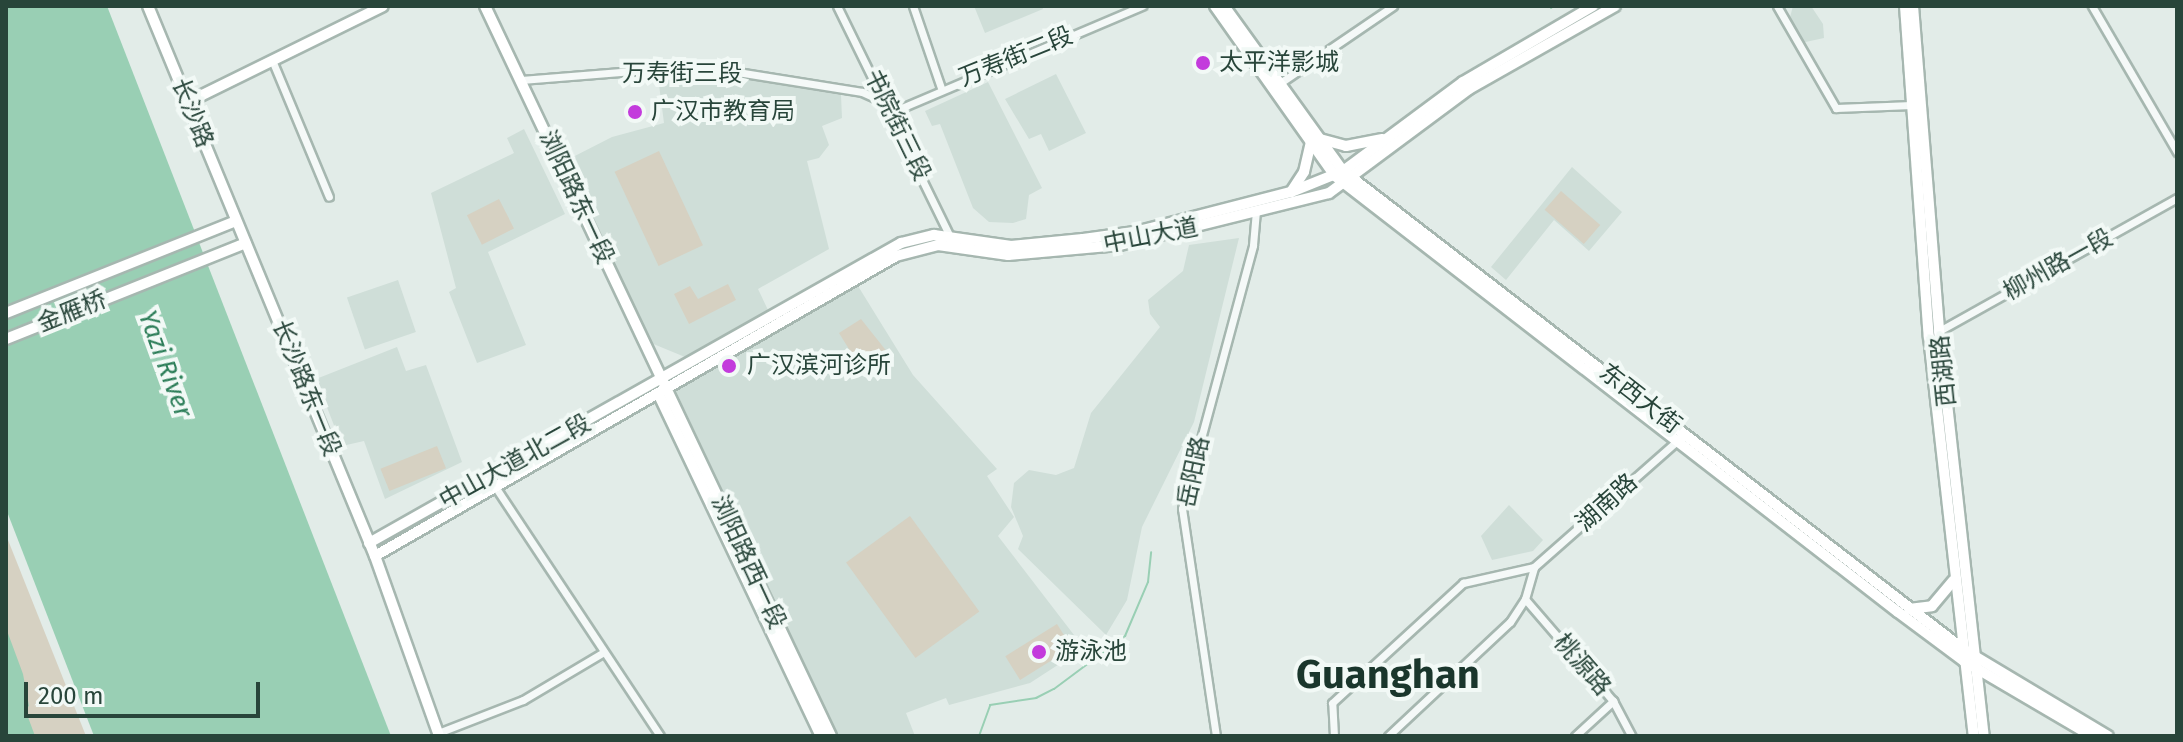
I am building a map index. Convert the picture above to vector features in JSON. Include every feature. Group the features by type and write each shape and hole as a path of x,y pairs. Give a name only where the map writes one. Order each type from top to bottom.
{"main road":[{"name":"长沙路","path":"148,6 236,221"},
{"path":"188,102 383,6"},
{"name":"浏阳路东一段","path":"485,6 660,377 661,391"},
{"name":"东西大街","path":"1215,6 1345,177 1679,439 1969,658 2092,736"},
{"name":"东西大街","path":"1224,6 1280,83 1316,140"},
{"name":"中山大道","path":"661,391 896,256 952,240 1008,255 1120,245 1299,203 1345,177 1593,6"},
{"name":"中山大道","path":"660,377 901,243 952,240 1011,246 1135,232 1345,177 1388,138 1463,82 1582,14 1615,6"},
{"name":"西湖路","path":"1905,6 1953,579 1984,736"},
{"name":"西湖路","path":"1913,6 1974,736"},
{"path":"1291,192 1304,172 1316,140 1346,146 1388,138"},
{"name":"东西大街","path":"1345,177 1969,658 2108,736"},
{"name":"金雁桥","path":"6,313 236,221"},
{"name":"长沙路东一段","path":"236,221 375,556 438,734"},
{"name":"金雁桥","path":"6,339 246,243"},
{"name":"中山大道北二段","path":"369,543 660,377"},
{"name":"中山大道北二段","path":"375,556 661,391"},
{"name":"浏阳路西一段","path":"661,391 825,735"},
{"path":"1909,609 1932,606 1953,579"}],"street":[{"name":"书院街三段","path":"837,6 892,112 952,240"},
{"path":"913,6 941,88"},
{"name":"万寿街二段","path":"892,112 941,88 1142,6"},
{"path":"1280,83 1393,6"},
{"path":"1777,6 1836,108 1912,105"},
{"path":"2092,6 2177,152"},
{"path":"272,60 329,197"},
{"name":"万寿街三段","path":"521,80 646,70 731,71 862,92 887,103"},
{"name":"柳州路一段","path":"1939,331 2177,198"},
{"name":"岳阳路","path":"1216,736 1182,509 1253,245 1256,213"},
{"name":"湖南路","path":"1334,736 1332,703 1463,583 1534,567 1679,439"},
{"path":"496,488 660,736"},
{"path":"1388,736 1510,622 1525,599 1534,567"},
{"name":"桃源路","path":"1525,599 1613,701 1632,736"},
{"path":"438,734 523,700 604,652"},
{"path":"1575,736 1613,701"}],"shaded area":[{"path":"974,6 1042,6 1043,9 985,33"},
{"path":"1793,6 1811,6 1823,24 1824,38 1801,43 1789,21"},
{"path":"1056,74 1086,133 1049,151 1041,134 1029,139 1005,99"},
{"path":"721,75 841,95 842,118 822,126 829,145 819,158 807,161 829,249 758,289 768,310 685,357 651,343 565,161 612,137 664,123 658,77"},
{"path":"988,82 1042,188 1029,195 1026,219 1013,223 989,222 973,208 940,124 932,126 925,111"},
{"path":"524,129 565,214 488,252 526,345 477,363 449,292 456,288 431,193 514,153 507,138"},
{"path":"659,151 703,245 659,266 615,172"},
{"path":"1572,167 1622,212 1589,251 1554,220 1506,280 1491,267"},
{"path":"1561,191 1600,225 1584,244 1545,210"},
{"path":"499,199 514,228 482,245 467,215"},
{"path":"1239,238 1194,422 1142,527 1127,600 1106,635 1018,549 1023,536 1011,507 1014,483 1029,470 1056,475 1074,468 1091,413 1160,327 1150,314 1148,300 1183,271 1189,245"},
{"path":"398,280 416,332 365,350 347,298"},
{"path":"728,284 736,300 689,324 674,294 690,286 698,299"},
{"path":"858,286 913,375 997,469 987,476 1014,517 998,536 1084,648 1030,683 949,705 946,698 906,713 915,736 836,736 676,391"},
{"path":"861,319 888,353 865,375 839,333"},
{"path":"397,347 406,371 426,365 462,462 385,499 364,441 342,446 316,379"},
{"path":"437,446 446,468 389,491 380,469"},
{"path":"1509,505 1543,540 1533,551 1492,560 1481,536"},
{"path":"910,516 979,611 915,658 846,562"},
{"path":"6,535 86,736 6,736"},
{"name":"游泳池","path":"1057,624 1072,648 1020,680 1005,656"}],"water":[{"name":"Yazi River","path":"6,6 107,6 391,736 94,736 6,509"},
{"path":"6,628 23,674 29,706 25,709 35,736 6,736"}],"waterway":[{"path":"979,736 990,705 1036,698 1054,689 1125,636 1148,582 1151,552"}],"place":[{"name":"太平洋影城","path":"1203,63"},
{"name":"广汉市教育局","path":"635,112"},
{"name":"广汉滨河诊所","path":"729,366"},
{"name":"游泳池","path":"1039,652"}],"district":[{"name":"Guanghan","path":"1388,675"}]}
